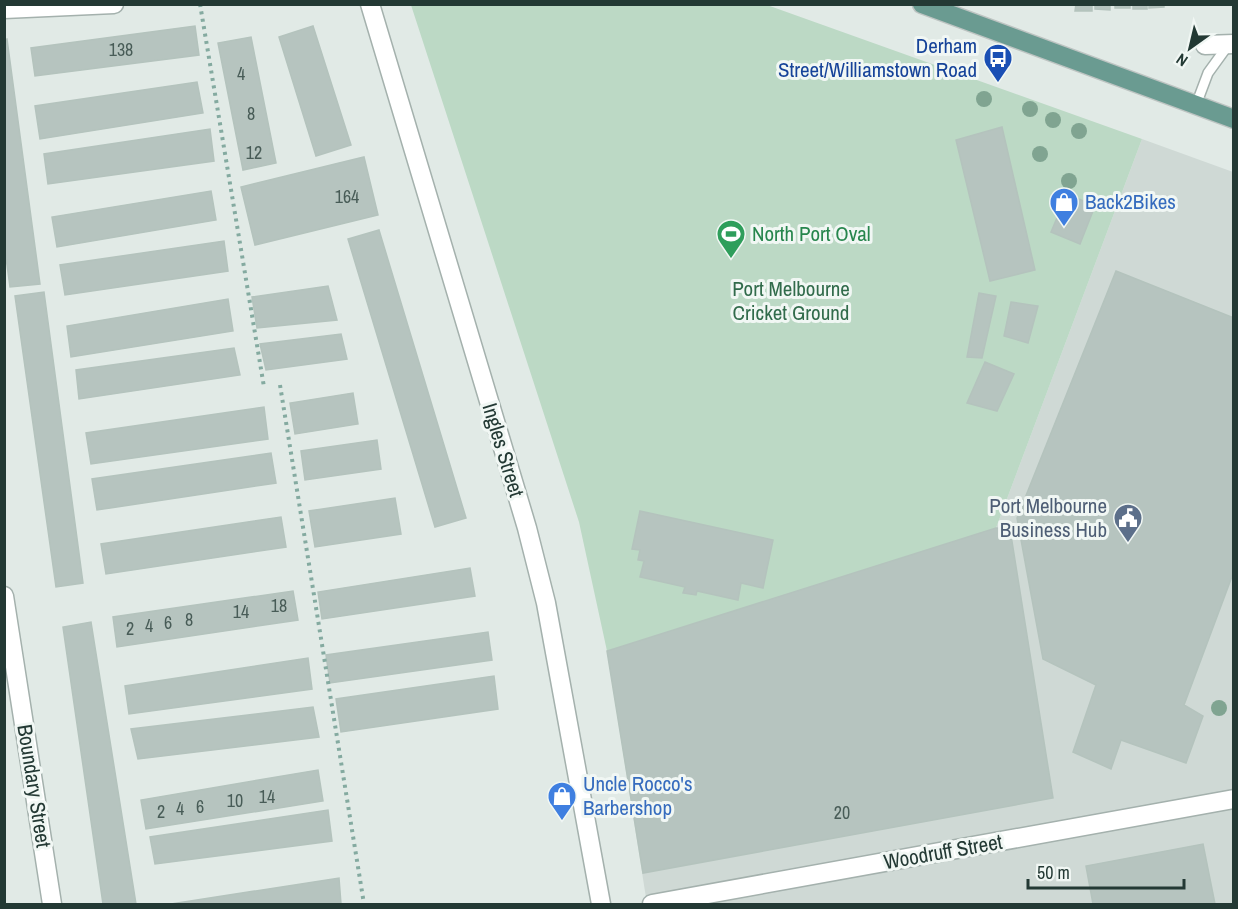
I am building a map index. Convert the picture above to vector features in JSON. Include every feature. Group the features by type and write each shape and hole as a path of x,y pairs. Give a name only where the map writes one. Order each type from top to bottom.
{"main road":[{"path":"922,4 1233,119"}],"street":[{"path":"4,9 114,4"},
{"name":"Ingles Street","path":"370,4 526,528 546,603 601,904"},
{"path":"1204,45 1231,44"},
{"name":"Boundary Street","path":"4,596 52,904"},
{"name":"Woodruff Street","path":"652,904 1233,799"}],"lane":[{"path":"1196,105 1208,73 1231,44"}],"path":[{"path":"200,4 264,387"},
{"path":"280,385 364,904"}],"shaded area":[{"path":"1142,139 1233,172 1233,904 647,904 607,651 996,528"}],"green space":[{"name":"Port Melbourne Cricket Ground","path":"411,5 767,5 1142,139 996,528 607,651 579,522"}],"building":[{"path":"1076,4 1092,4 1092,11 1075,11"},
{"path":"1095,4 1110,4 1110,10 1095,9"},
{"path":"1115,4 1130,4 1130,8 1115,8"},
{"path":"1133,4 1147,4 1147,9 1133,9"},
{"path":"1149,4 1164,4 1164,7 1149,8"},
{"path":"195,26 199,55 35,76 31,48"},
{"path":"313,26 351,145 316,156 279,37"},
{"path":"251,37 276,163 243,170 218,43"},
{"path":"7,39 40,284 10,287 4,243 4,40"},
{"path":"197,82 203,113 40,139 35,106"},
{"path":"1002,127 1035,270 990,281 956,140"},
{"path":"210,129 214,161 48,184 44,154"},
{"path":"364,157 378,215 255,245 241,187"},
{"path":"211,191 216,220 57,247 52,217"},
{"path":"1067,194 1095,206 1080,244 1051,232"},
{"path":"379,230 466,518 435,527 348,239"},
{"path":"224,241 228,271 65,295 60,265"},
{"name":"Port Melbourne Business Hub","path":"1116,271 1234,318 1234,571 1184,705 1203,716 1186,763 1121,740 1111,769 1073,752 1096,685 1043,659 1017,518"},
{"path":"328,286 337,320 257,328 252,297"},
{"path":"44,292 83,583 56,587 15,296"},
{"path":"979,293 996,296 982,358 967,357"},
{"path":"228,299 233,331 71,357 67,326"},
{"path":"1011,302 1038,306 1028,343 1004,336"},
{"path":"341,334 347,359 266,370 260,344"},
{"path":"234,348 240,375 79,399 76,370"},
{"path":"985,362 1014,374 997,411 967,403"},
{"path":"353,393 358,424 295,434 290,403"},
{"path":"264,407 268,439 91,464 86,433"},
{"path":"377,440 381,469 305,480 301,451"},
{"path":"271,453 276,483 97,510 92,479"},
{"path":"395,498 401,534 315,547 309,511"},
{"path":"640,511 773,540 763,588 741,583 738,600 697,591 696,595 683,593 685,587 640,577 644,561 638,560 640,550 632,549"},
{"path":"281,517 286,547 106,574 101,544"},
{"path":"996,528 1010,529 1053,798 643,873 607,651"},
{"path":"470,568 475,596 322,619 318,592"},
{"path":"293,591 298,620 117,647 113,617"},
{"path":"91,622 136,904 103,904 63,627"},
{"path":"488,632 492,660 330,683 326,655"},
{"path":"308,658 312,689 129,714 125,686"},
{"path":"494,676 498,709 341,732 336,699"},
{"path":"313,707 319,737 138,759 131,729"},
{"path":"318,770 323,801 146,829 141,800"},
{"path":"328,810 332,841 155,864 150,837"},
{"path":"1203,844 1215,904 1093,904 1086,866"},
{"path":"339,878 341,904 171,904"}],"place":[{"name":"Derham Street/Williamstown Road","path":"998,84"},
{"name":"Back2Bikes","path":"1064,228"},
{"name":"North Port Oval","path":"731,260"},
{"name":"Port Melbourne Business Hub","path":"1128,544"},
{"name":"Uncle Rocco's Barbershop","path":"562,822"}]}
